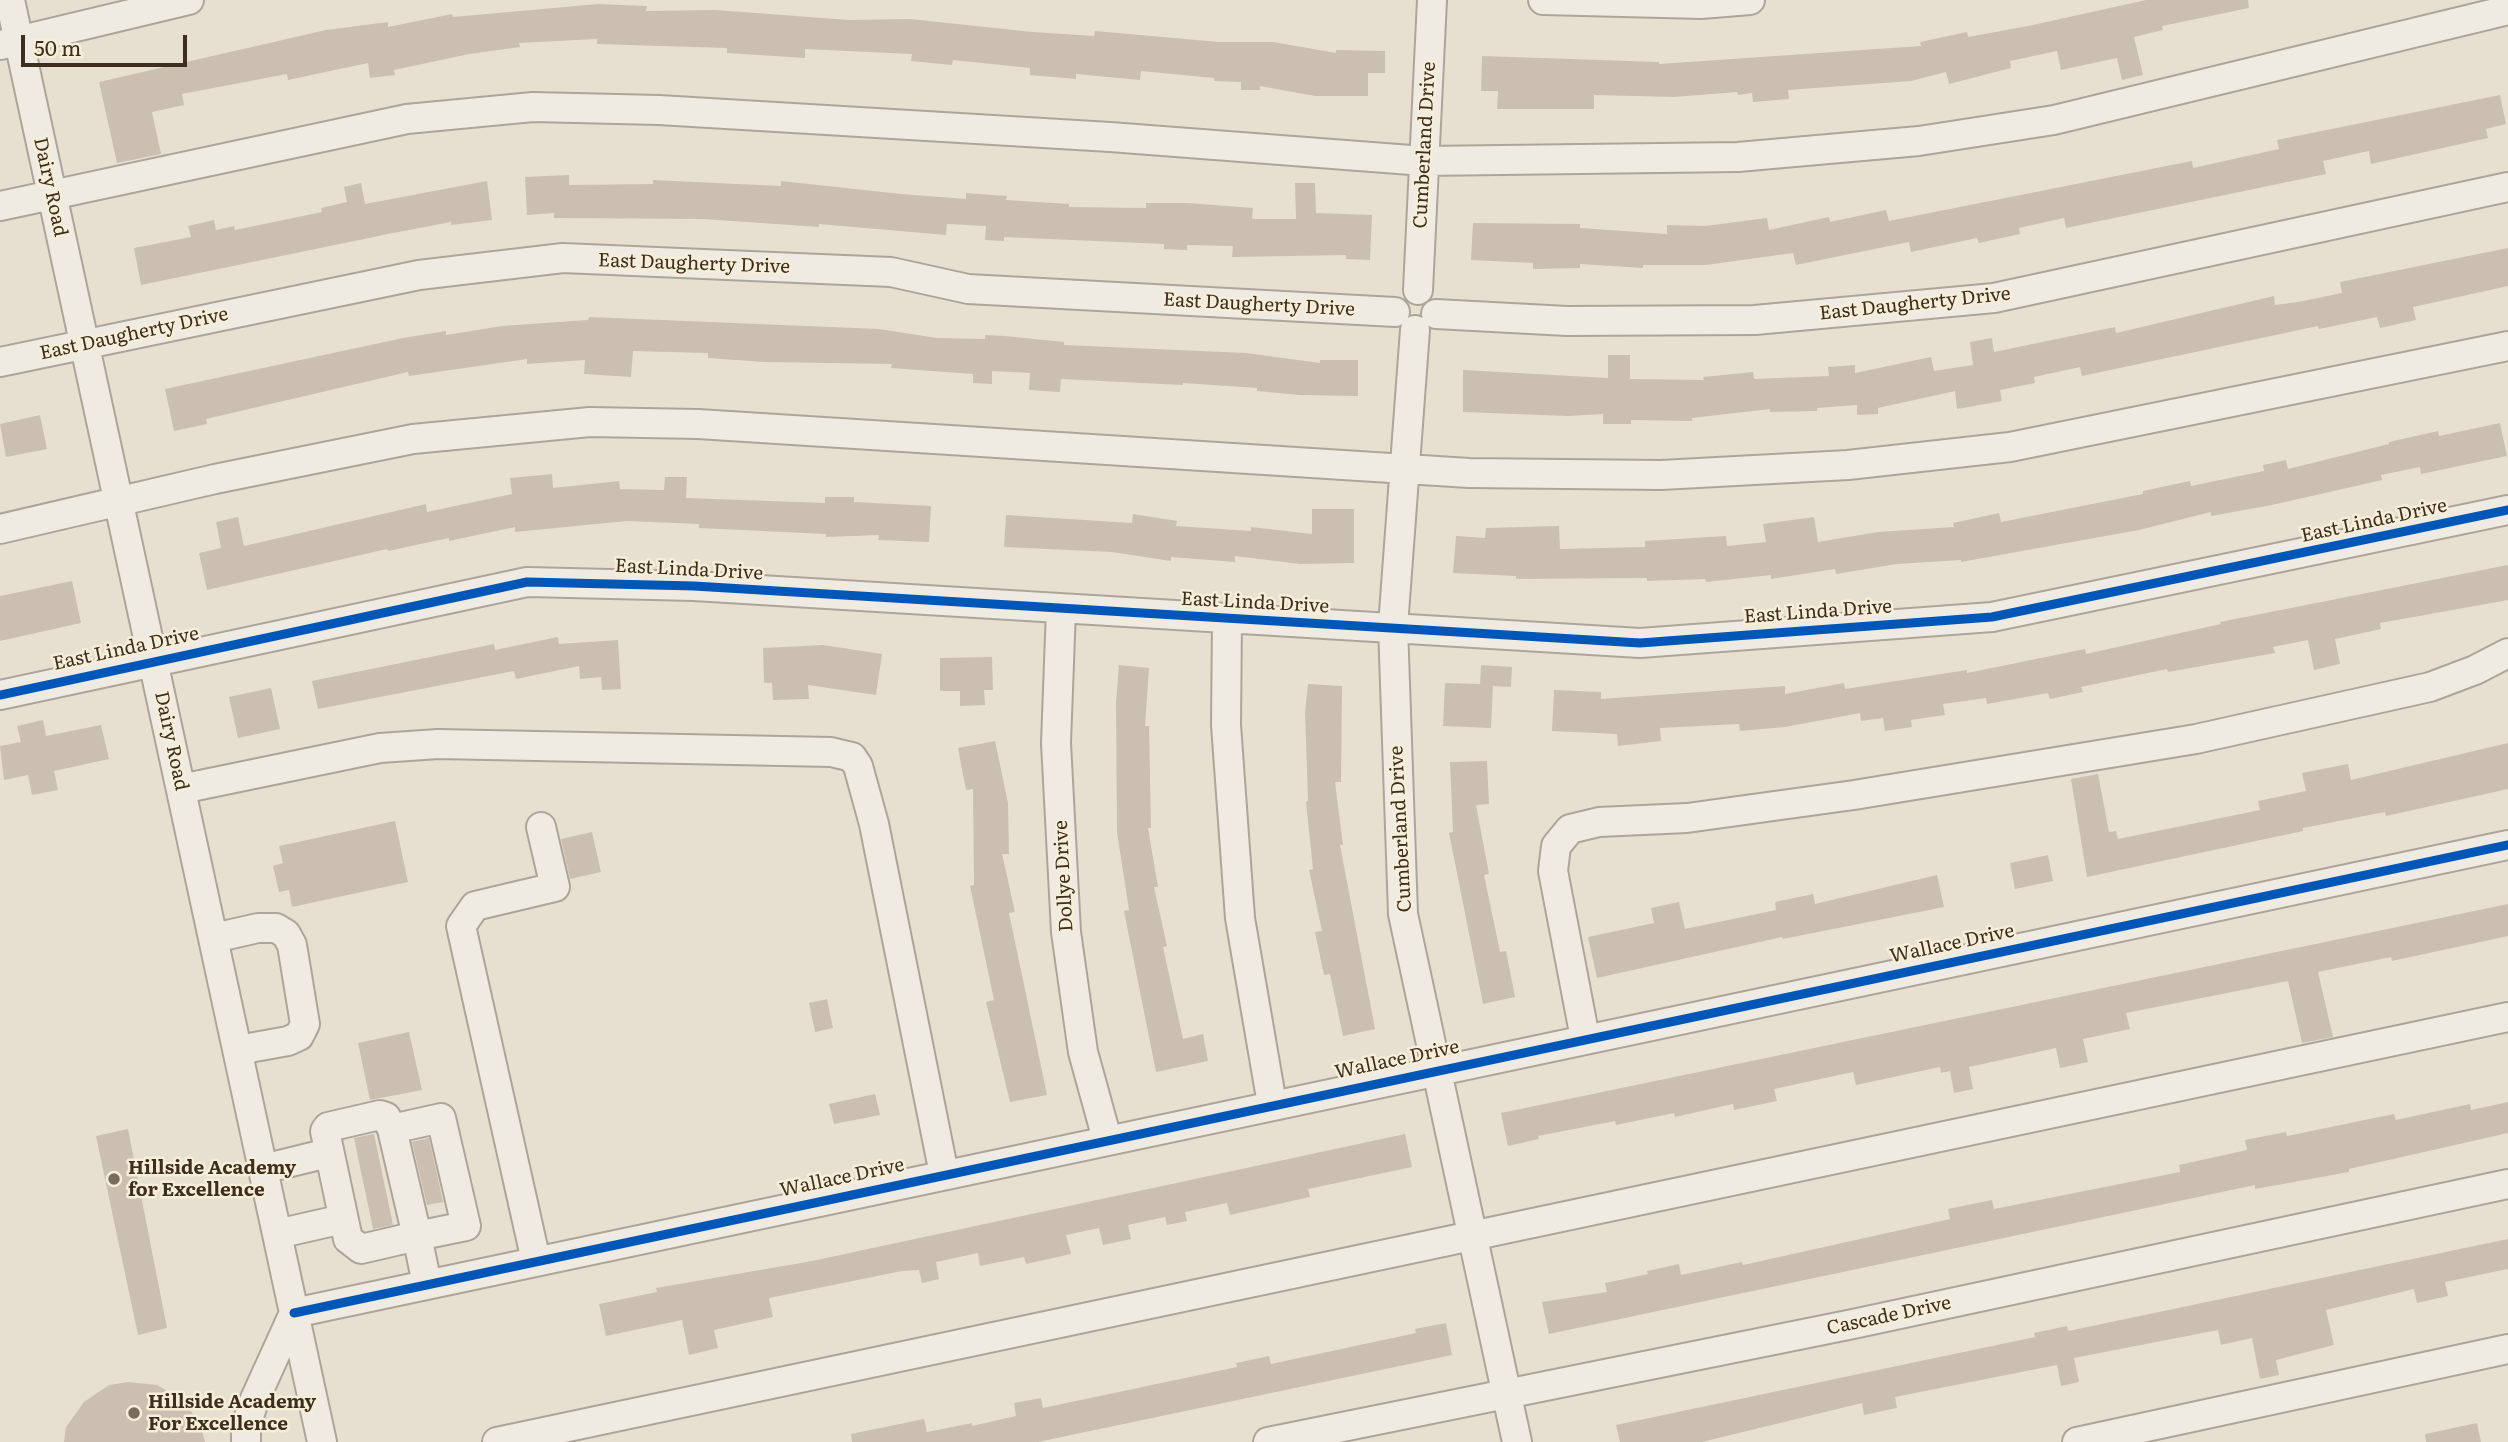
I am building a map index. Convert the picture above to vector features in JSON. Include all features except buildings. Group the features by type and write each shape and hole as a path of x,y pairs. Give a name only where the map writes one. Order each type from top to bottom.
{"street":[{"name":"Dairy Road","path":"10,0 10,43 52,195 322,1442"},
{"path":"10,43 189,0"},
{"name":"Cumberland Drive","path":"1432,0 1418,290 1399,296 1416,319 1393,626 1404,914 1517,1442"},
{"path":"1543,0 1701,4 1749,0"},
{"path":"0,206 407,119 533,107 659,110 1082,135 1424,160 1738,157 1919,141 2054,120 2508,10"},
{"name":"East Daugherty Drive","path":"0,362 419,275 563,258 891,272 968,289 1416,319 1755,320 1994,299 2508,187"},
{"path":"0,529 215,479 413,439 590,422 698,424 1469,473 1661,475 1848,465 2010,447 2508,346"},
{"name":"East Linda Drive","path":"0,695 153,660 527,582 694,586 1227,620 1393,626 1640,643 1992,617 2508,510"},
{"name":"Dollye Drive","path":"1061,609 1056,743 1066,932 1083,1052 1107,1139"},
{"path":"1227,620 1226,725 1240,918 1272,1104"},
{"path":"1585,1038 1553,871 1556,846 1570,829 1599,822 1687,818 1841,797 2196,739 2430,687 2475,670 2508,653"},
{"path":"181,789 380,748 426,745 831,752 852,757 858,765 874,824 944,1174"},
{"path":"536,1261 461,926 475,905 555,887 541,827"},
{"name":"Wallace Drive","path":"294,1313 1437,1069 2508,845"},
{"path":"214,938 258,928 276,928 286,934 292,945 305,1024 299,1036 288,1041 238,1050"},
{"path":"497,1442 2508,1017"},
{"path":"392,1129 441,1118 466,1226 416,1236 361,1249 348,1240 328,1153 325,1138 328,1127 380,1115 386,1117 392,1129 416,1236 427,1284"},
{"path":"263,1169 328,1153"},
{"name":"Cascade Drive","path":"1268,1442 1853,1324 2508,1184"},
{"path":"277,1234 343,1219"},
{"path":"247,1442 246,1426 254,1401 294,1313"},
{"path":"2077,1442 2508,1349"}],"cycle path":[{"path":"0,695 527,582 694,586 1640,643 1992,617 2508,510"},
{"path":"294,1313 2508,845"}],"place":[{"name":"Hillside Academy for Excellence","path":"114,1179"},
{"name":"Hillside Academy For Excellence","path":"134,1413"}]}
